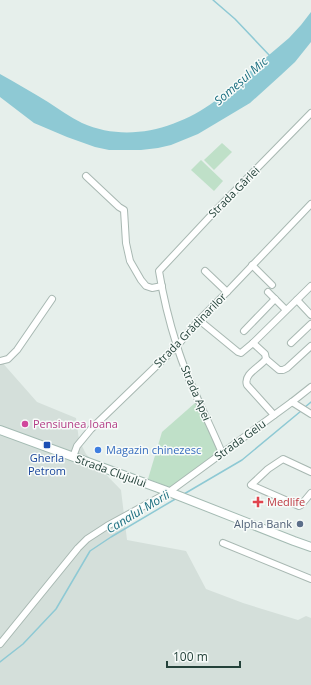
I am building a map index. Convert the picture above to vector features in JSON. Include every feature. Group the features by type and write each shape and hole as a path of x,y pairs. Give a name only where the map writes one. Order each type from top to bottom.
{"main road":[{"name":"Strada Clujului","path":"0,430 172,493 311,547"}],"street":[{"name":"Strada Gârlei","path":"159,271 311,113"},
{"path":"86,176 124,210 126,243 130,261 141,280 146,286 152,288 162,286"},
{"name":"Strada Grădinarilor","path":"73,457 77,446 91,429 177,346 199,320 311,204"},
{"path":"252,265 272,285"},
{"name":"Strada Apei","path":"159,271 177,346 195,393 222,453"},
{"path":"205,271 227,292"},
{"path":"199,320 241,353 311,286"},
{"path":"268,292 286,310"},
{"path":"0,361 8,359 17,350 52,299"},
{"path":"244,331 275,299"},
{"path":"297,300 311,315"},
{"path":"291,343 311,324"},
{"path":"253,343 265,354 266,359 279,370 287,368 311,346"},
{"path":"266,359 247,377 245,381 274,415"},
{"name":"Strada Gelu","path":"0,644 87,539 107,526 172,493 222,453 311,387"},
{"path":"292,402 309,413"},
{"path":"311,472 283,459 268,469 251,485 299,506 311,493"},
{"path":"223,543 311,579"}],"shaded area":[{"path":"0,360 37,402 76,418 79,440 86,454 121,490 127,540 186,551 206,589 243,603 298,620 306,616 311,618 311,685 0,685"}],"green space":[{"path":"222,143 232,152 214,170 204,160"},
{"path":"201,160 223,181 214,191 191,170"},
{"path":"195,403 219,452 171,488 148,479 162,432"}],"water":[{"name":"Someșul Mic","path":"311,12 311,42 295,62 250,103 198,134 171,145 141,150 109,150 95,147 34,123 0,97 0,74 78,121 99,129 116,132 134,132 168,126 185,119 215,101 289,38"}],"waterway":[{"name":"Someșul Mic","path":"213,0 235,19 270,56"},
{"name":"Canalul Morii","path":"305,407 311,402"},
{"name":"Canalul Morii","path":"184,494 242,460 301,411"},
{"name":"Canalul Morii","path":"0,662 23,644 56,609 90,551 177,498"}],"place":[{"name":"Pensiunea Ioana","path":"25,424"},
{"name":"Gherla Petrom","path":"47,445"},
{"name":"Magazin chinezesc","path":"98,450"},
{"name":"Medlife","path":"258,502"},
{"name":"Alpha Bank","path":"300,524"}]}
